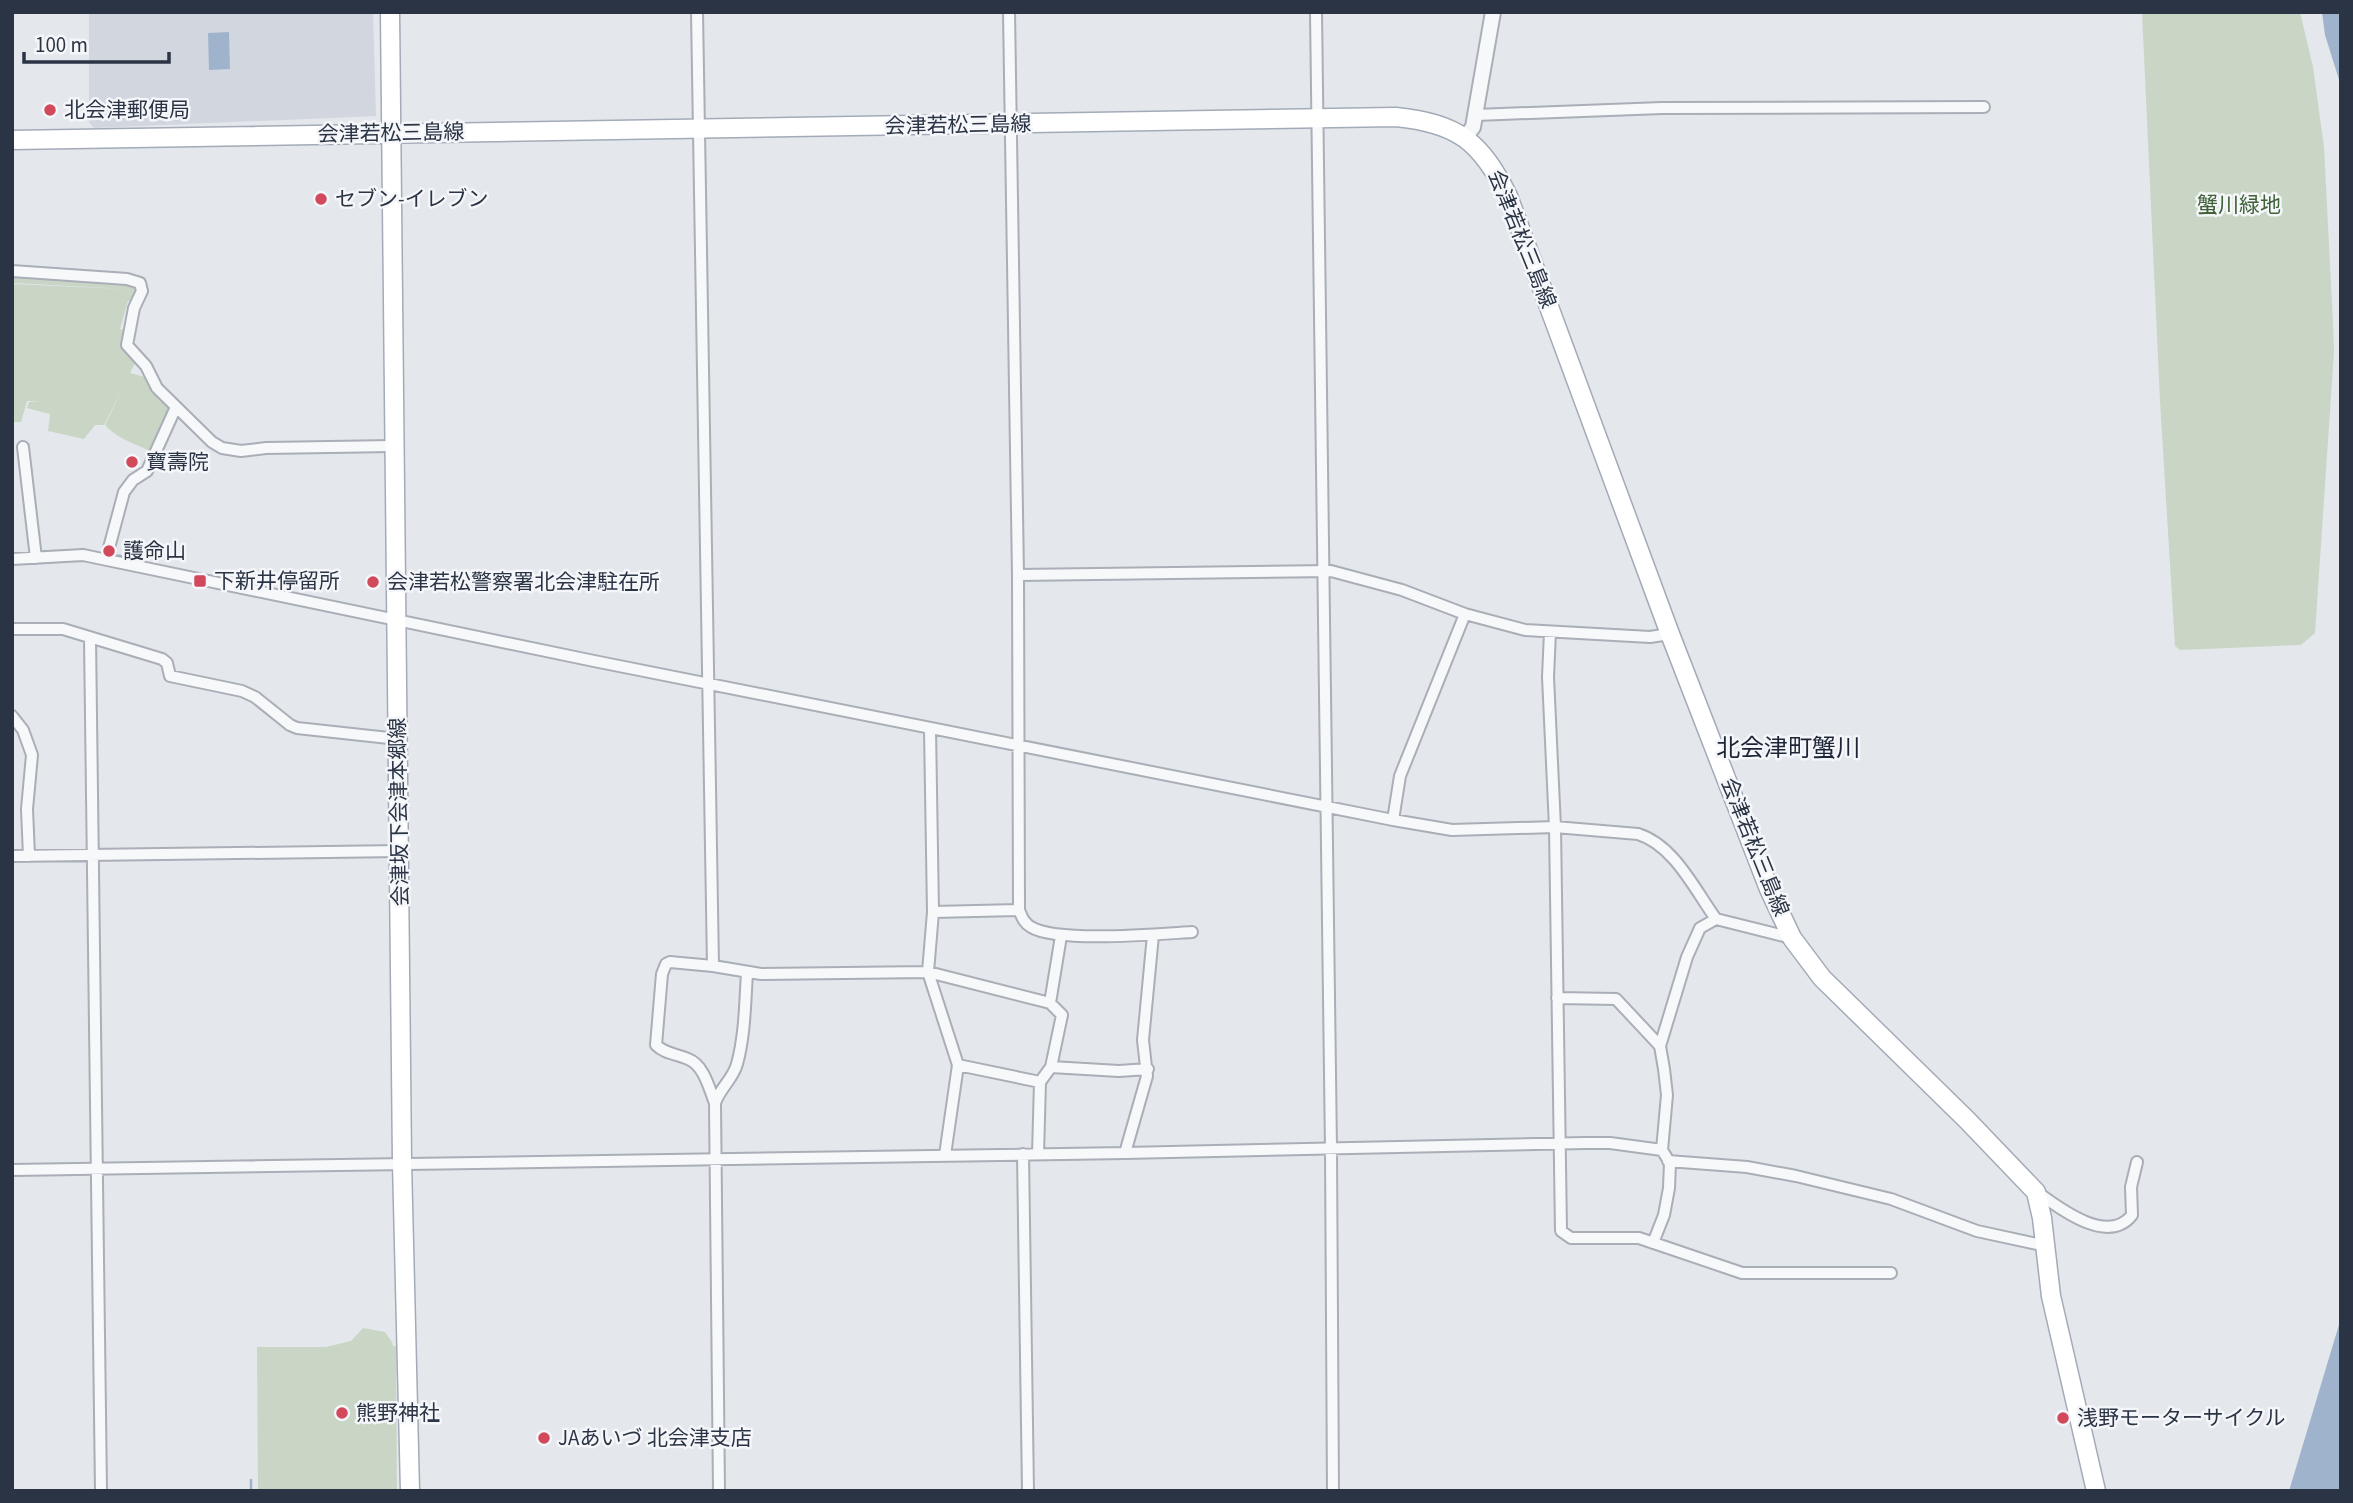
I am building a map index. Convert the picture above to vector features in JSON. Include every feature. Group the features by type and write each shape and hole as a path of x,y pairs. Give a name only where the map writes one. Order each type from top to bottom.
{"main road":[{"name":"会津坂下会津本郷線","path":"390,12 402,1162 410,1491"},
{"name":"会津若松三島線","path":"12,139 1396,117 1434,123 1465,138 1494,167 1508,196 1671,634 1769,889 1793,938 1822,978 1967,1120 2036,1192"},
{"path":"2036,1192 2046,1246 2051,1296 2096,1491"}],"street":[{"path":"696,12 713,966"},
{"path":"1009,12 1018,575 1019,910 1023,920 1031,928 1061,936 1192,932"},
{"path":"1316,12 1333,1491"},
{"path":"1465,138 1474,127 1493,12"},
{"path":"1476,116 1662,108 1984,107"},
{"path":"12,271 127,279 140,283 142,291 134,308 127,345 146,366 157,388 212,442 222,448 241,451 266,448 393,446"},
{"path":"106,559 124,492 133,480 147,471 176,407"},
{"path":"23,447 36,558"},
{"path":"12,559 83,555 106,559 707,684 1393,820 1452,830 1555,827 1611,831 1649,838 1661,847 1680,869 1716,919 1793,938"},
{"path":"1018,575 1331,570 1402,590 1465,614 1525,630 1650,636 1671,634"},
{"path":"1393,820 1404,765 1465,614"},
{"path":"12,629 63,629 162,659 167,663 170,676 242,691 255,697 290,725 297,727 398,739"},
{"path":"1550,632 1548,677 1555,827 1561,1231 1571,1238 1639,1238 1742,1273 1891,1273"},
{"path":"90,638 101,1491"},
{"path":"12,716 23,730 32,755 27,809 29,856"},
{"path":"930,729 933,912 928,972 958,1065 945,1155"},
{"path":"12,856 400,851"},
{"path":"933,912 1019,910"},
{"path":"1653,1243 1664,1215 1669,1188 1668,1161 1662,1150 1667,1095 1660,1046 1687,957 1700,928 1716,919"},
{"path":"1125,1153 1148,1069 1143,1040 1153,934"},
{"path":"1050,1003 1061,936"},
{"path":"715,1103 697,1064 690,1059 662,1051 656,1045 662,974 666,964 713,966 747,973 928,972 1050,1003 1062,1015 1051,1067 1040,1082 1038,1154"},
{"path":"719,1491 715,1103 718,1093 737,1066 743,1030 747,973"},
{"path":"1557,998 1616,999 1660,1046"},
{"path":"958,1065 1040,1082"},
{"path":"1051,1067 1119,1071 1148,1069"},
{"path":"12,1170 1610,1143 1662,1150"},
{"path":"1023,1154 1028,1491"},
{"path":"1668,1161 1747,1167 1796,1176 1891,1199 1978,1231 2046,1246"},
{"path":"2036,1192 2081,1222 2100,1226 2122,1224 2132,1215 2131,1187 2137,1162"}],"shaded area":[{"path":"89,12 373,12 376,116 94,128 89,122"}],"green space":[{"name":"蟹川緑地","path":"2142,12 2300,12 2313,67 2324,147 2334,352 2315,633 2301,645 2180,650 2175,646 2160,401"},
{"path":"12,277 127,281 139,284 135,302 128,301 120,329 129,331 137,359 130,373 145,377 152,393 169,408 150,451 120,437 105,425 125,384 104,425 95,425 84,439 48,431 50,414 27,408 29,402 41,401 27,401 21,422 12,422 12,284 126,289 12,283"},
{"path":"363,1328 385,1332 393,1346 396,1346 397,1491 258,1491 257,1347 326,1347 351,1341"}],"water":[{"path":"2322,12 2341,12 2341,86 2325,35"},
{"path":"229,32 230,69 209,70 208,33"},
{"path":"2341,1318 2341,1487 2339,1491 2289,1491"}],"waterway":[{"path":"82,549 94,552"},
{"path":"39,552 54,551"},
{"path":"59,551 66,551"},
{"path":"112,555 121,556"},
{"path":"124,557 142,560"},
{"path":"251,1480 251,1491"}],"place":[{"name":"北会津郵便局","path":"50,110"},
{"name":"セブン-イレブン","path":"321,199"},
{"name":"寶壽院","path":"132,462"},
{"name":"護命山","path":"109,551"},
{"name":"下新井停留所","path":"200,581"},
{"name":"会津若松警察署北会津駐在所","path":"373,582"},
{"name":"熊野神社","path":"342,1413"},
{"name":"浅野モーターサイクル","path":"2063,1418"},
{"name":"JAあいづ 北会津支店","path":"544,1438"}],"district":[{"name":"北会津町蟹川","path":"1788,748"}]}
